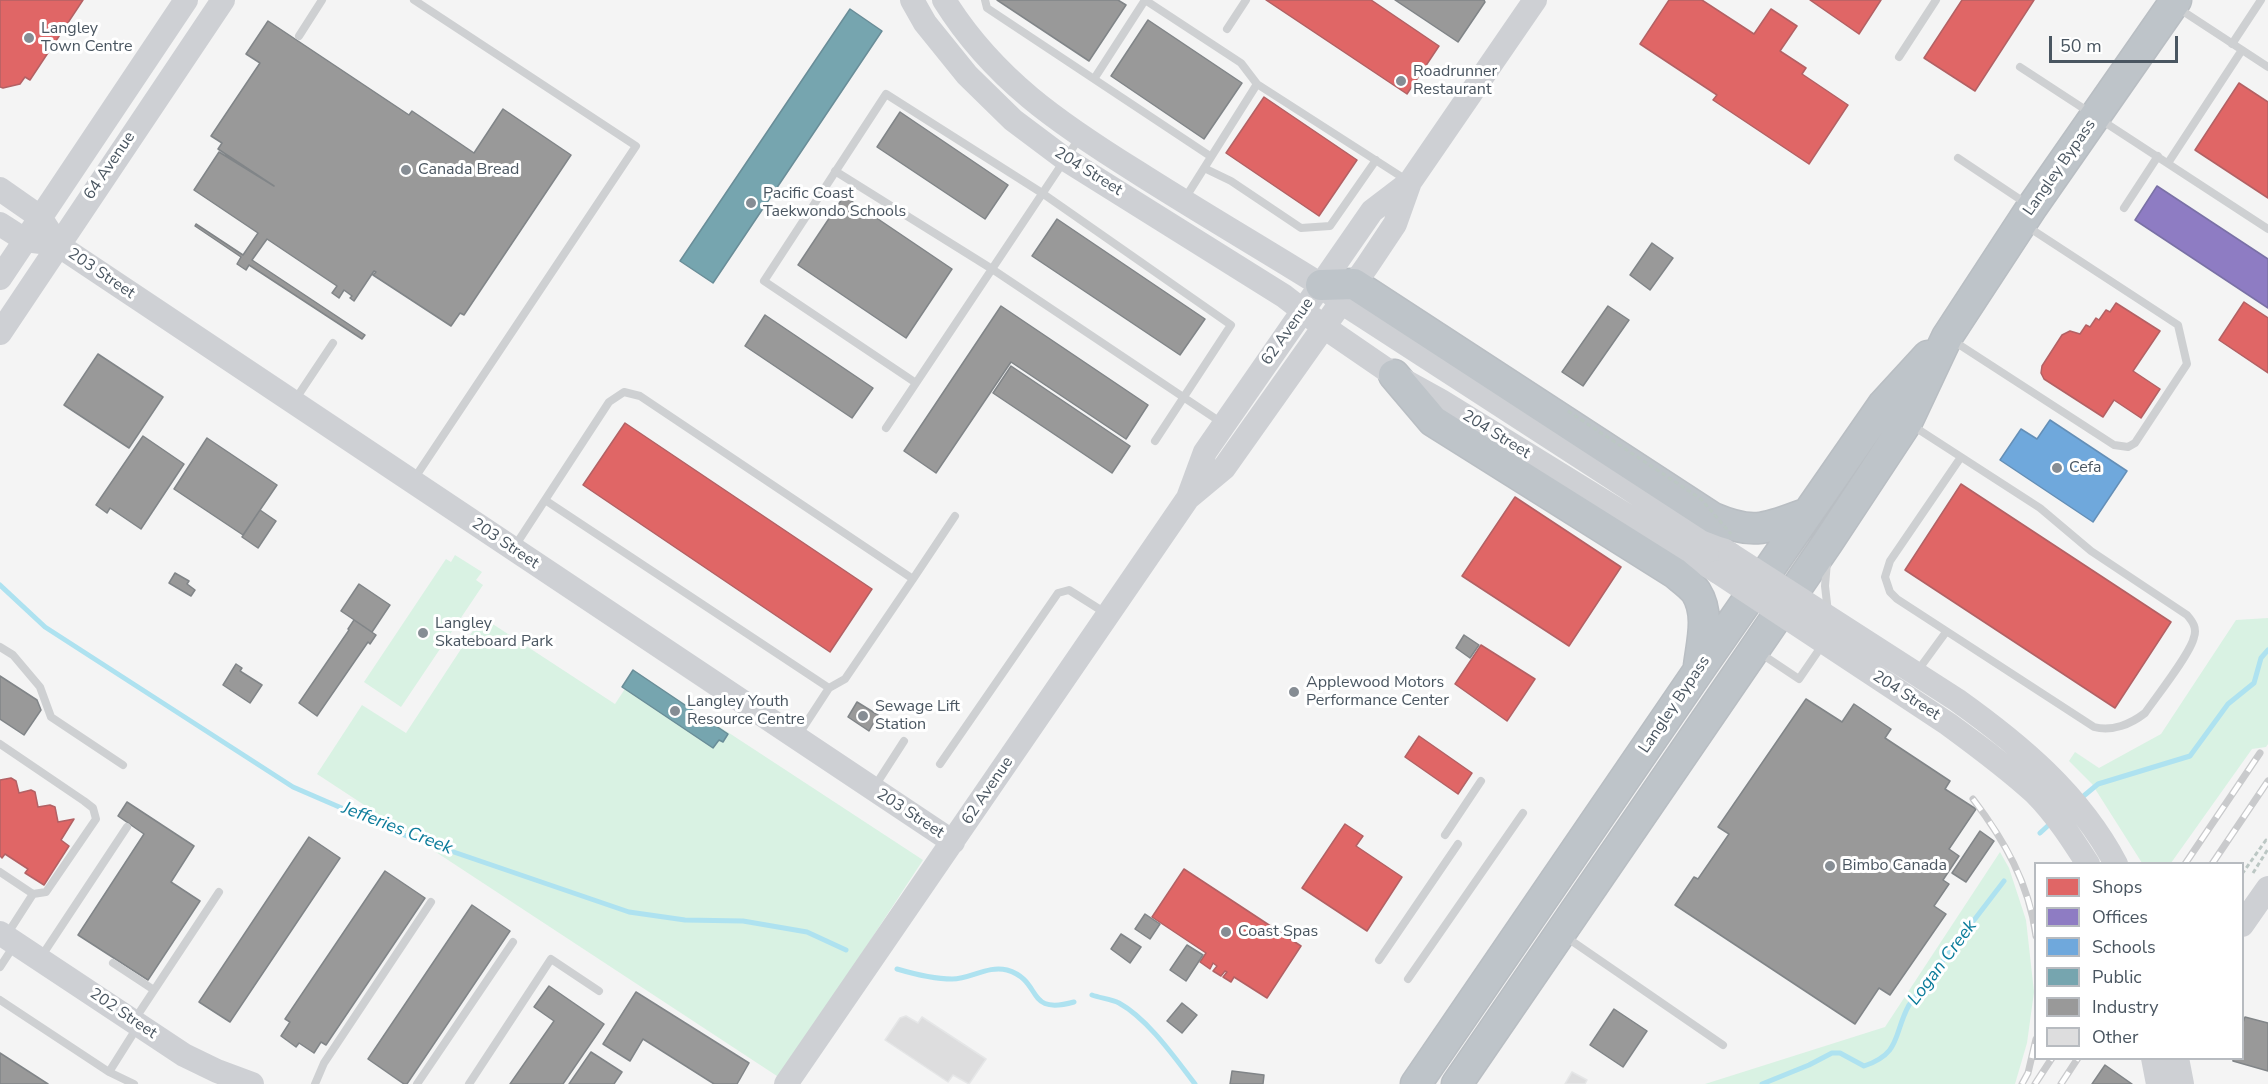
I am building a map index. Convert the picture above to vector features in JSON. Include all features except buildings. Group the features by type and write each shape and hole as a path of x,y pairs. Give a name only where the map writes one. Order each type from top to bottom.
{"highway":[{"name":"Langley Bypass","path":"1433,1079 1560,933 1828,542 1907,422 1947,337 2027,215 2174,2"},
{"path":"1338,290 1713,518 1731,526 1749,530 1765,529 1808,513"},
{"name":"Langley Bypass","path":"1433,1079 1699,670 1883,405 1947,337"},
{"path":"1394,375 1433,420 1675,573 1695,590 1702,607 1704,629 1699,670"}],"main road":[{"name":"64 Avenue","path":"0,278 186,0"},
{"name":"64 Avenue","path":"0,333 211,10 223,0"},
{"name":"204 Street","path":"912,0 925,23 967,75 1013,120 1065,159 1279,293 1394,375 1724,563 1958,700 2046,771 2104,841 2115,862"},
{"name":"204 Street","path":"944,0 989,59 1032,101 1080,136 1184,202 1338,290 1948,724 2036,795 2054,814 2087,862"},
{"name":"62 Avenue","path":"786,1084 1188,498 1205,452 1302,311 1338,290 1395,224 1410,182 1535,0"},
{"name":"62 Avenue","path":"1188,498 1224,468 1324,327 1372,211 1410,182"},
{"name":"203 Street","path":"0,189 40,217 58,245 953,842"},
{"name":"203 Street","path":"0,224 25,240 58,245"},
{"path":"2244,920 2258,883"},
{"name":"202 Street","path":"7,938 214,1074 252,1084"},
{"path":"2153,1060 2158,1084"},
{"path":"2172,1084 2176,1060"},
{"path":"2176,1060 2182,1084"}],"lane":[{"path":"299,36 322,0"},
{"path":"412,482 636,146 414,0"},
{"path":"985,0 987,8 1210,156"},
{"path":"1094,79 1145,0 1241,63 1257,84 1410,182"},
{"path":"1227,29 1246,0"},
{"path":"1899,57 1936,0"},
{"path":"2232,44 2261,0"},
{"path":"2174,2 2268,67"},
{"path":"2168,163 2242,50"},
{"path":"2020,67 2268,228"},
{"path":"1184,202 1210,156 1257,84"},
{"path":"916,383 764,281 886,94 1042,193 1232,325 1155,441"},
{"path":"886,428 1080,136"},
{"path":"2124,208 2158,156"},
{"path":"1947,337 2114,445 2121,447 2135,443 2187,364 2178,325 2027,215 1958,158"},
{"path":"1203,168 1231,181 1301,228 1330,226 1376,160"},
{"path":"836,171 992,269 1224,424"},
{"path":"293,402 333,343"},
{"path":"513,549 609,402 624,392 640,396 913,579"},
{"path":"1907,422 1962,457 2040,508 2091,551 2187,615 2194,623 2195,636 2189,648 2145,713 2135,721 2104,729 2094,727 1946,632 1890,592 1885,577 1890,561 1962,457"},
{"path":"545,500 829,688"},
{"path":"797,738 829,688 845,679 955,516"},
{"path":"1754,650 1799,679 1830,634 1825,586 1828,542"},
{"path":"940,764 1058,593 1069,590 1108,615"},
{"path":"1908,685 1946,632"},
{"path":"0,646 13,655 40,687 51,717 123,765"},
{"path":"873,789 904,741"},
{"path":"0,744 93,808 96,819 46,892 33,894 0,872"},
{"path":"1445,835 1481,782"},
{"path":"1408,979 1523,813"},
{"path":"39,959 127,827"},
{"path":"1379,960 1458,844"},
{"path":"109,1072 154,990 219,891"},
{"path":"0,967 7,938 33,894"},
{"path":"315,1084 324,1063 431,902"},
{"path":"1560,933 1723,1045"},
{"path":"417,1084 513,942"},
{"path":"469,1084 551,960 599,991"},
{"path":"113,963 154,990"},
{"path":"0,1000 109,1072 134,1084"}],"path":[{"path":"2244,871 2266,840 2268,842"},
{"path":"2258,883 2268,849"}],"green space":[{"name":"Langley Skateboard Park","path":"455,555 482,572 476,580 483,585 401,707 364,682 446,559 451,562"},
{"path":"482,617 615,704 636,672 923,860 780,1078 317,774 362,705 406,733"},
{"path":"2268,618 2268,744 2266,747 2252,749 2172,862 2141,862 2092,784 2069,761 2075,752 2099,768 2161,734 2236,620"},
{"path":"2000,852 2009,868 2026,920 2034,992 2027,1043 2015,1084 1705,1084 1885,1027"}],"waterway":[{"name":"Jefferies Creek","path":"0,585 45,627 293,787 404,835 629,912 685,920 743,921 807,932 846,950"},
{"name":"Logan Creek","path":"2080,799 2098,784 2190,756 2228,704 2254,683 2261,658 2268,650"},
{"name":"Logan Creek","path":"2040,833 2052,822"},
{"name":"Logan Creek","path":"1762,1084 1832,1053 1840,1053 1864,1066 1885,1055 1895,1042 1909,1005 2004,881"},
{"name":"Jefferies Creek","path":"897,969 924,976 952,979 993,969 1007,970 1026,982 1041,1001 1058,1005 1074,1002"},
{"name":"Jefferies Creek","path":"1092,995 1113,1000 1130,1010 1160,1040 1195,1084"}],"railway":[{"path":"2186,862 2260,753"},
{"path":"2213,862 2268,781"},
{"path":"1973,799 1995,830 2014,863 2028,898 2034,923"},
{"path":"2022,1084 2028,1073 2034,1048"},
{"path":"2035,1084 2051,1060"},
{"path":"2061,1084 2077,1060"}],"place":[{"name":"Langley Town Centre","path":"29,38"},
{"name":"Roadrunner Restaurant","path":"1401,81"},
{"name":"Canada Bread","path":"406,170"},
{"name":"Pacific Coast Taekwondo Schools","path":"751,203"},
{"name":"Cefa","path":"2057,468"},
{"name":"Langley Skateboard Park","path":"423,633"},
{"name":"Applewood Motors Performance Center","path":"1294,692"},
{"name":"Langley Youth Resource Centre","path":"675,711"},
{"name":"Sewage Lift Station","path":"863,716"},
{"name":"Bimbo Canada","path":"1830,866"},
{"name":"Coast Spas","path":"1226,932"}]}
